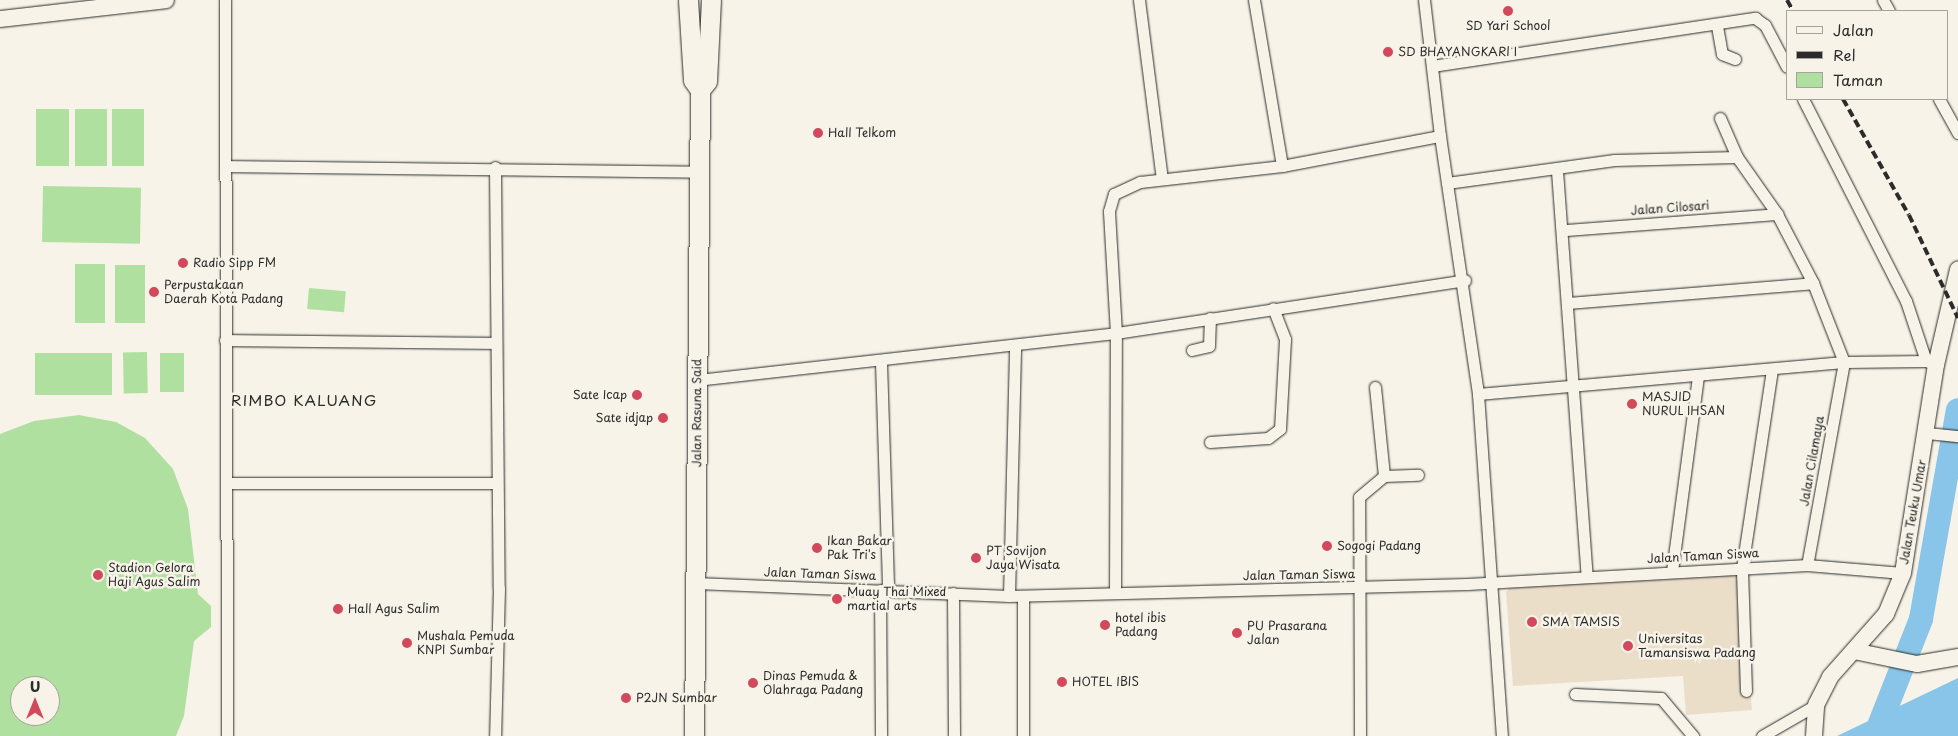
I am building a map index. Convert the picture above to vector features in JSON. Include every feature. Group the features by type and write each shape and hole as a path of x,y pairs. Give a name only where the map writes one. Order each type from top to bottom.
{"main road":[{"path":"0,19 166,0"},
{"path":"688,0 693,80 700,90 707,81 711,0"},
{"name":"Jalan Rasuna Said","path":"694,736 697,172 700,90"},
{"name":"Jalan Teuku Umar","path":"1814,733 1816,705 1830,677 1886,614 1903,573 1933,433 1931,363 1958,270"},
{"path":"1854,651 1892,656 1917,664 1958,657"}],"street":[{"path":"225,0 224,340 228,483 227,736"},
{"path":"1139,0 1162,179"},
{"path":"1254,0 1282,166"},
{"path":"1424,0 1440,136 1465,280 1478,394 1502,736"},
{"path":"1432,66 1761,19 1786,64"},
{"path":"1717,26 1722,54 1735,59"},
{"path":"1478,394 1844,362 1931,363 1906,301 1804,100"},
{"path":"1939,100 1958,133"},
{"path":"1720,118 1731,127 1737,156 1778,214 1813,283 1844,362"},
{"path":"1115,593 1116,333 1109,211 1114,194 1123,188 1162,179 1282,166 1440,136"},
{"path":"1447,183 1556,171 1614,160 1737,156"},
{"path":"226,166 495,167 697,172"},
{"path":"495,167 497,483 495,736"},
{"path":"1556,171 1564,230 1567,303 1575,386 1587,576"},
{"name":"Jalan Cilosari","path":"1564,230 1778,214"},
{"path":"697,380 882,362 1116,333 1465,280"},
{"path":"1567,303 1813,283"},
{"path":"1210,442 1268,438 1280,429 1285,339 1273,308"},
{"path":"1192,350 1209,346 1210,318"},
{"path":"224,340 495,343"},
{"path":"1008,596 1015,346"},
{"path":"881,736 884,590 882,362"},
{"name":"Jalan Cilamaya","path":"1807,565 1844,362"},
{"path":"1746,691 1742,568 1755,460 1772,369"},
{"path":"1672,571 1698,376"},
{"path":"1376,386 1384,476"},
{"path":"1933,433 1958,436"},
{"path":"1360,736 1357,588 1359,497 1384,476 1418,475"},
{"path":"228,483 497,483"},
{"name":"Jalan Taman Siswa","path":"696,583 1023,596 1491,583 1672,571 1807,565 1903,573"},
{"path":"953,593 954,736"},
{"path":"1023,596 1023,736"},
{"path":"1576,694 1661,698 1693,736"},
{"path":"1762,736 1816,705"}],"shaded area":[{"name":"Universitas Tamansiswa Padang","path":"1740,575 1752,710 1686,715 1683,676 1513,686 1506,592 1512,585"}],"green space":[{"path":"36,109 69,109 69,166 36,166"},
{"path":"75,109 107,109 107,166 75,166"},
{"path":"112,109 144,109 144,166 112,166"},
{"path":"43,186 141,188 140,244 42,242"},
{"path":"75,264 105,264 105,323 75,323"},
{"path":"115,265 145,265 145,323 115,323"},
{"path":"309,288 346,291 344,312 307,309"},
{"path":"123,352 147,352 148,393 124,393"},
{"path":"35,353 112,353 112,395 35,395"},
{"path":"160,353 184,353 184,392 160,392"},
{"name":"Stadion Gelora Haji Agus Salim","path":"79,415 116,422 145,438 173,469 188,509 198,594 211,606 211,627 194,641 184,716 176,736 0,736 0,434 34,421"}],"water":[{"path":"1958,678 1958,736 1837,736 1885,713"}],"waterway":[{"path":"1875,736 1921,619 1958,410"}],"railway":[{"path":"1787,0 1792,10"},
{"path":"1844,100 1909,215 1958,318"}],"place":[{"name":"SD Yari School","path":"1508,11"},
{"name":"SD BHAYANGKARI I","path":"1388,52"},
{"name":"Hall Telkom","path":"818,133"},
{"name":"Radio Sipp FM","path":"183,263"},
{"name":"Perpustakaan Daerah Kota Padang","path":"154,292"},
{"name":"Sate Icap","path":"637,395"},
{"name":"MASJID NURUL IHSAN","path":"1632,404"},
{"name":"Sate idjap","path":"663,418"},
{"name":"Sogogi Padang","path":"1327,546"},
{"name":"Ikan Bakar Pak Tri's","path":"817,548"},
{"name":"PT Sovijon Jaya Wisata","path":"976,558"},
{"name":"Stadion Gelora Haji Agus Salim","path":"98,575"},
{"name":"Muay Thai Mixed martial arts","path":"837,599"},
{"name":"Hall Agus Salim","path":"338,609"},
{"name":"SMA TAMSIS","path":"1532,622"},
{"name":"hotel ibis Padang","path":"1105,625"},
{"name":"PU Prasarana Jalan","path":"1237,633"},
{"name":"Mushala Pemuda KNPI Sumbar","path":"407,643"},
{"name":"Universitas Tamansiswa Padang","path":"1628,646"},
{"name":"HOTEL IBIS","path":"1062,682"},
{"name":"Dinas Pemuda & Olahraga Padang","path":"753,683"},
{"name":"P2JN Sumbar","path":"626,698"}],"district":[{"name":"RIMBO KALUANG","path":"304,400"}]}
